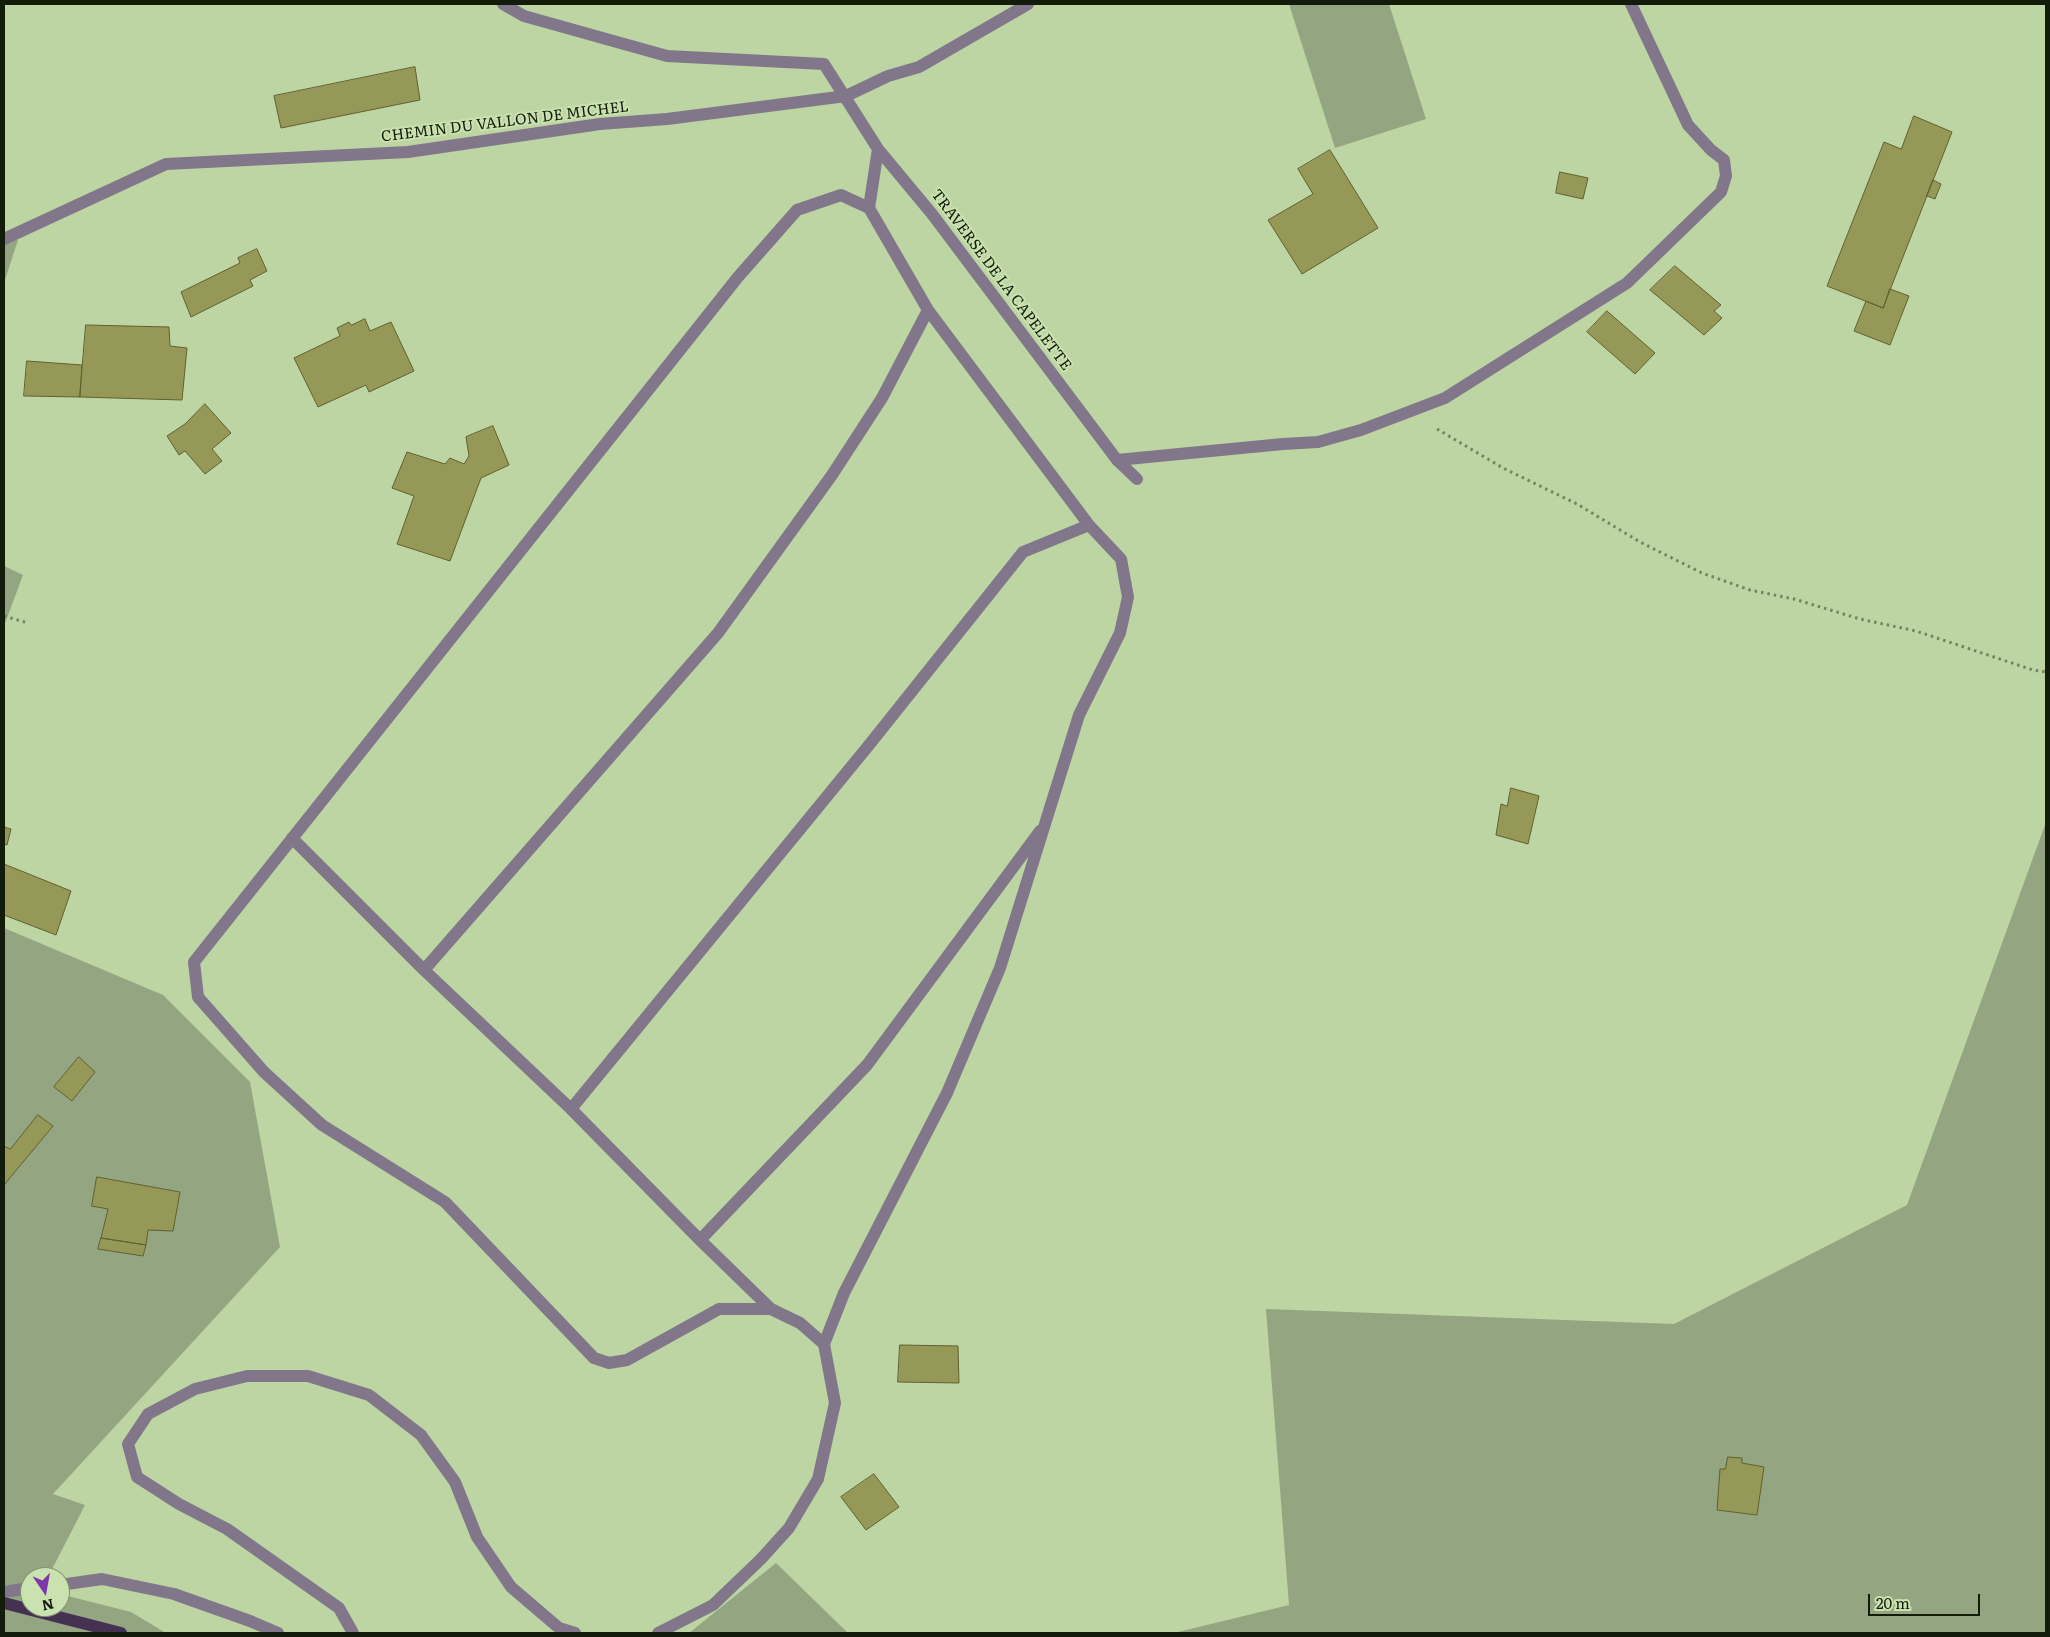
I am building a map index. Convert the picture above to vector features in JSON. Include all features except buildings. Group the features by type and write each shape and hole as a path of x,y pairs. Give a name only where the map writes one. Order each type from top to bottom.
{"main road":[{"path":"4,1603 121,1633"}],"street":[{"name":"TRAVERSE DE LA CAPELETTE","path":"503,4 524,16 666,56 824,64 878,149 932,214 1117,460 1137,479"},
{"name":"CHEMIN DU VALLON DE MICHEL","path":"4,239 166,164 408,152 600,124 667,120 846,96 888,76 918,67 1028,4"},
{"path":"1117,460 1318,442 1361,430 1445,398 1627,283 1721,192 1726,176 1724,160 1710,150 1688,125 1631,4"},
{"path":"869,208 878,149"},
{"path":"658,1633 713,1605 761,1559 789,1528 818,1479 835,1403 824,1344 844,1293 947,1093 1000,968 1079,715 1120,632 1128,596 1121,559 1089,525 928,310 869,208 841,195 797,210 738,277 194,962 198,997 264,1072 322,1124 445,1202 594,1358 609,1363 627,1360 719,1309 771,1309"},
{"path":"424,970 718,633 832,475 882,398 928,310"},
{"path":"571,1109 869,745 1023,552 1089,525"},
{"path":"700,1240 868,1064 1046,823"},
{"path":"292,838 424,970 571,1109 771,1309 800,1324 824,1344"},
{"path":"353,1633 339,1608 227,1529 179,1504 137,1477 128,1444 148,1414 195,1389 247,1376 308,1376 369,1395 421,1434 455,1482 477,1537 511,1587 559,1628 575,1633"},
{"path":"70,1584 102,1579 174,1594 278,1633"},
{"path":"4,1592 20,1590"}],"path":[{"path":"1409,412 1503,468 1577,504 1640,542 1702,573 1750,590 1794,599 1860,619 1916,632 2033,670 2046,672"},
{"path":"4,616 28,623"}],"green space":[{"path":"1289,4 1389,4 1426,119 1335,148"},
{"path":"4,240 18,240 4,283"},
{"path":"4,566 23,575 4,626"},
{"path":"2046,822 2046,1633 1174,1633 1289,1605 1266,1309 1674,1324 1907,1205"},
{"path":"4,928 163,995 250,1082 280,1247 53,1494 85,1505 53,1567 20,1567 20,1617 70,1617 70,1597 131,1612 166,1633 4,1633"},
{"path":"776,1563 848,1633 689,1633"}]}
